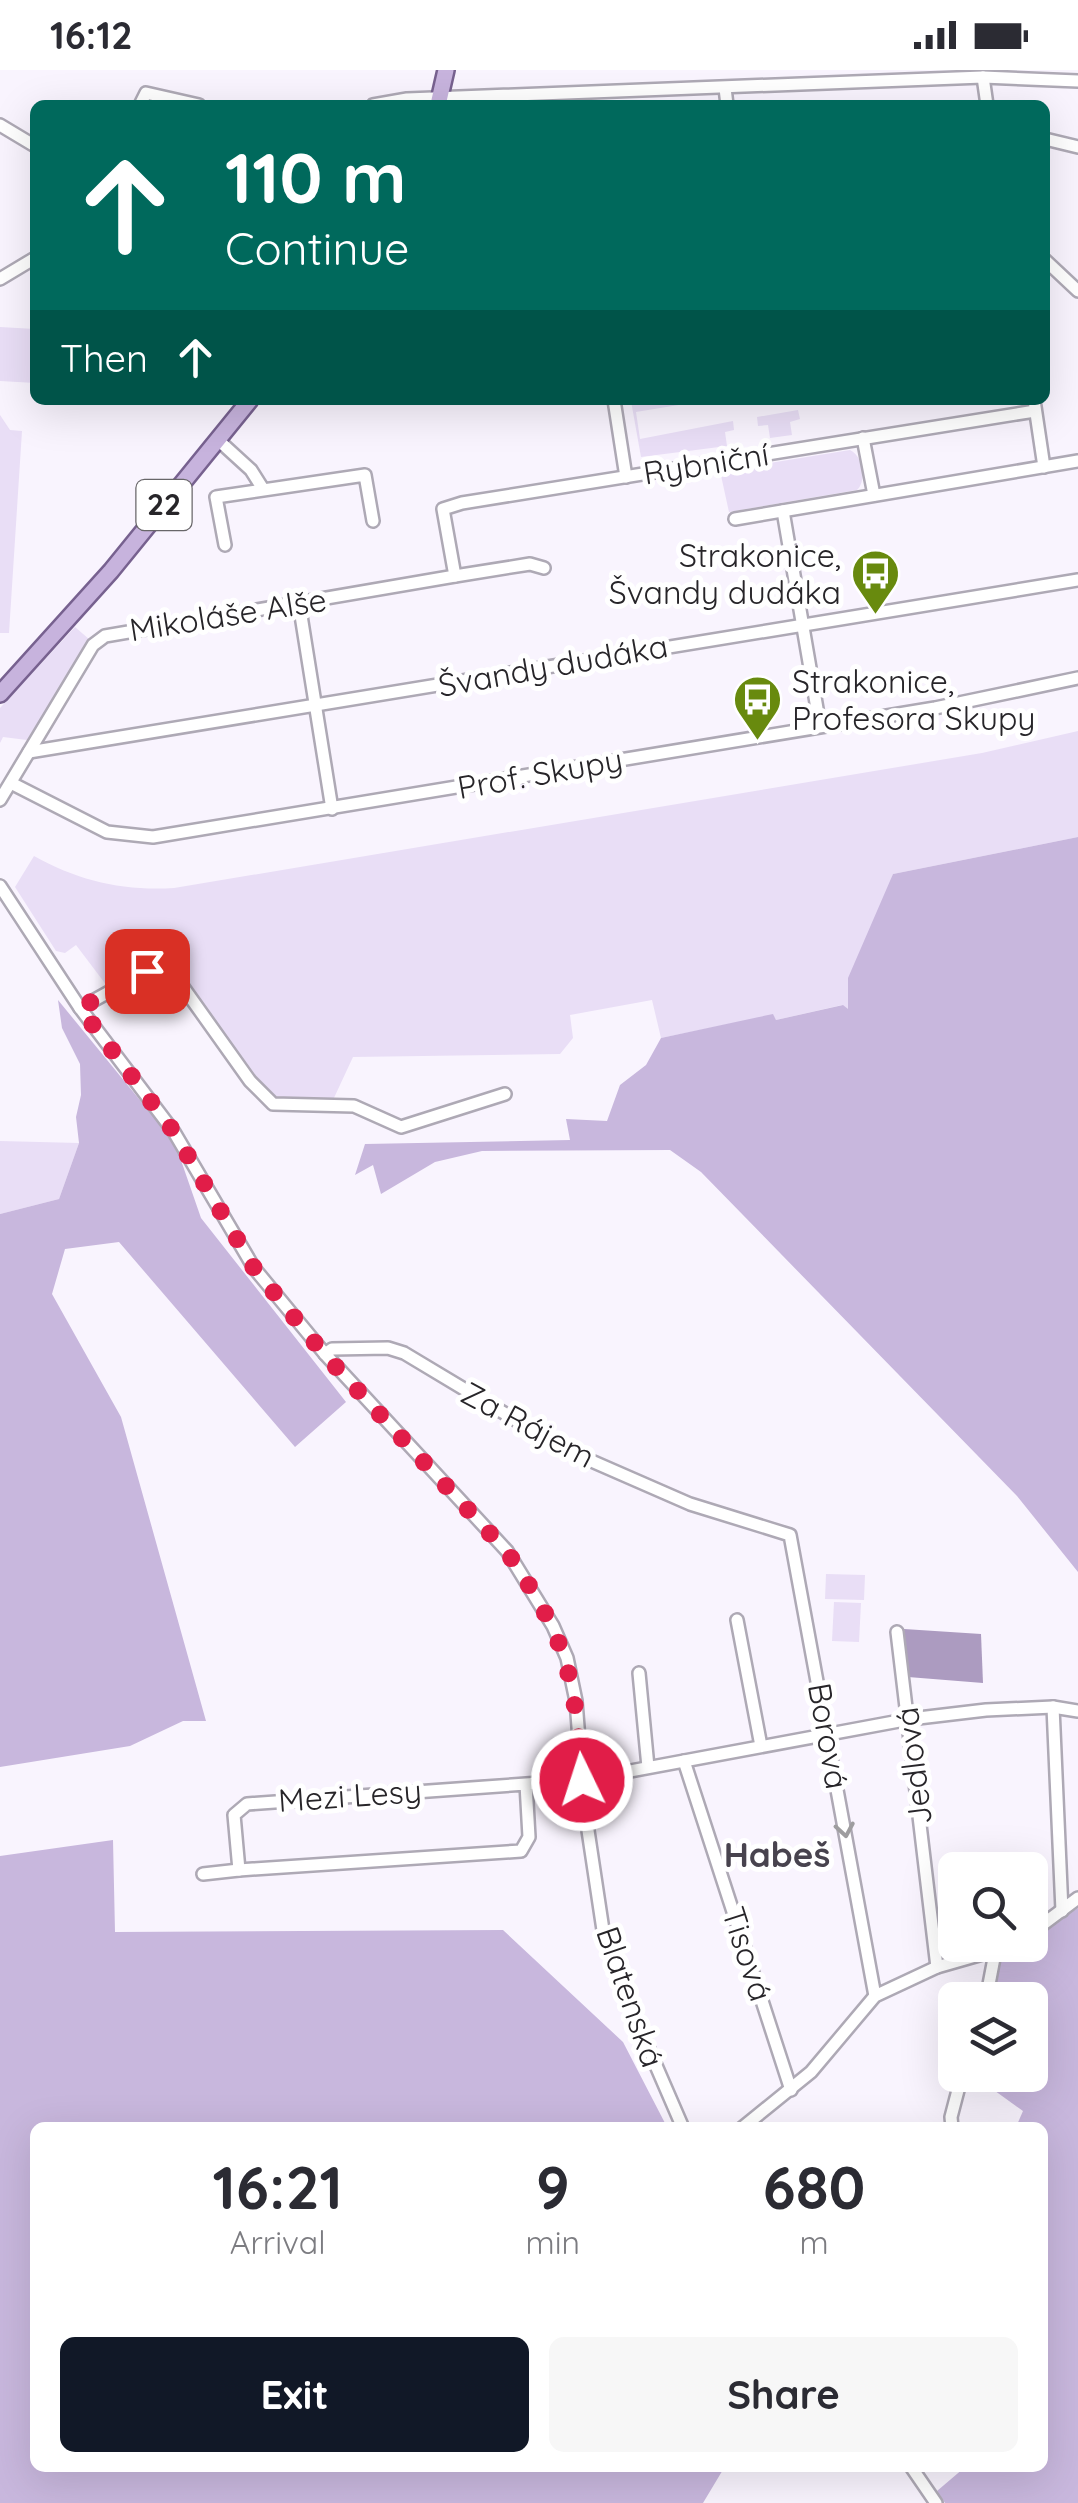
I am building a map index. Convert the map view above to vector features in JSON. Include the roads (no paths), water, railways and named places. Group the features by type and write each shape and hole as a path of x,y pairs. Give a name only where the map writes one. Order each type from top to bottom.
{"main road":[{"path":"440,100 446,70"},
{"name":"22","path":"0,694 111,571 246,405"}],"street":[{"path":"462,100 920,75 1078,81"},
{"path":"982,77 986,100"},
{"path":"725,88 726,100"},
{"path":"0,126 30,143"},
{"path":"1050,140 1078,147"},
{"path":"0,279 30,261"},
{"path":"1050,265 1078,290"},
{"path":"615,405 626,476"},
{"path":"1034,405 1044,467"},
{"name":"Rybniční","path":"455,576 444,509 1034,405"},
{"path":"863,438 874,495"},
{"path":"217,439 251,470 263,490"},
{"path":"734,519 1078,461"},
{"path":"225,545 216,498 364,475 372,520"},
{"path":"783,510 820,726"},
{"name":"Mikoláše Alše","path":"0,800 93,646 105,636 530,564 544,568"},
{"name":"Švandy dudáka","path":"29,752 1078,580"},
{"path":"298,603 332,809"},
{"name":"Prof. Skupy","path":"11,783 82,822 128,836 153,837 820,726 1078,678"},
{"path":"0,886 80,1008 147,971 173,972 250,1081 280,1106 354,1106 402,1128 505,1094"},
{"name":"Blatenská","path":"80,1008 188,1154 254,1268 324,1354 507,1552 553,1626 567,1658 576,1701 582,1780 604,1930 618,1980 680,2122"},
{"name":"Za Rájem","path":"324,1354 332,1348 388,1348 404,1353 564,1448 690,1504 790,1535"},
{"name":"Borová","path":"790,1535 875,1996"},
{"path":"737,1620 760,1746"},
{"name":"Jedlová","path":"897,1632 938,1967"},
{"path":"639,1672 648,1768"},
{"path":"1053,1706 1062,1911"},
{"name":"Mezi Lesy","path":"238,1870 234,1815 247,1804 582,1780 910,1718 1053,1706 1078,1710"},
{"name":"Tisová","path":"684,1760 792,2090"},
{"name":"Mezi Lesy","path":"203,1874 521,1851 529,1837 526,1784"},
{"path":"1048,1921 1078,1898"},
{"path":"750,2122 792,2090 875,1996 938,1967 958,1962"},
{"path":"952,2122 957,2092"},
{"path":"915,2472 936,2503"}],"place":[{"name":"Strakonice, Švandy dudáka","path":"876,616"},
{"name":"Strakonice, Profesora Skupy","path":"757,742"}],"district":[{"name":"Habeš","path":"777,1855"}]}
